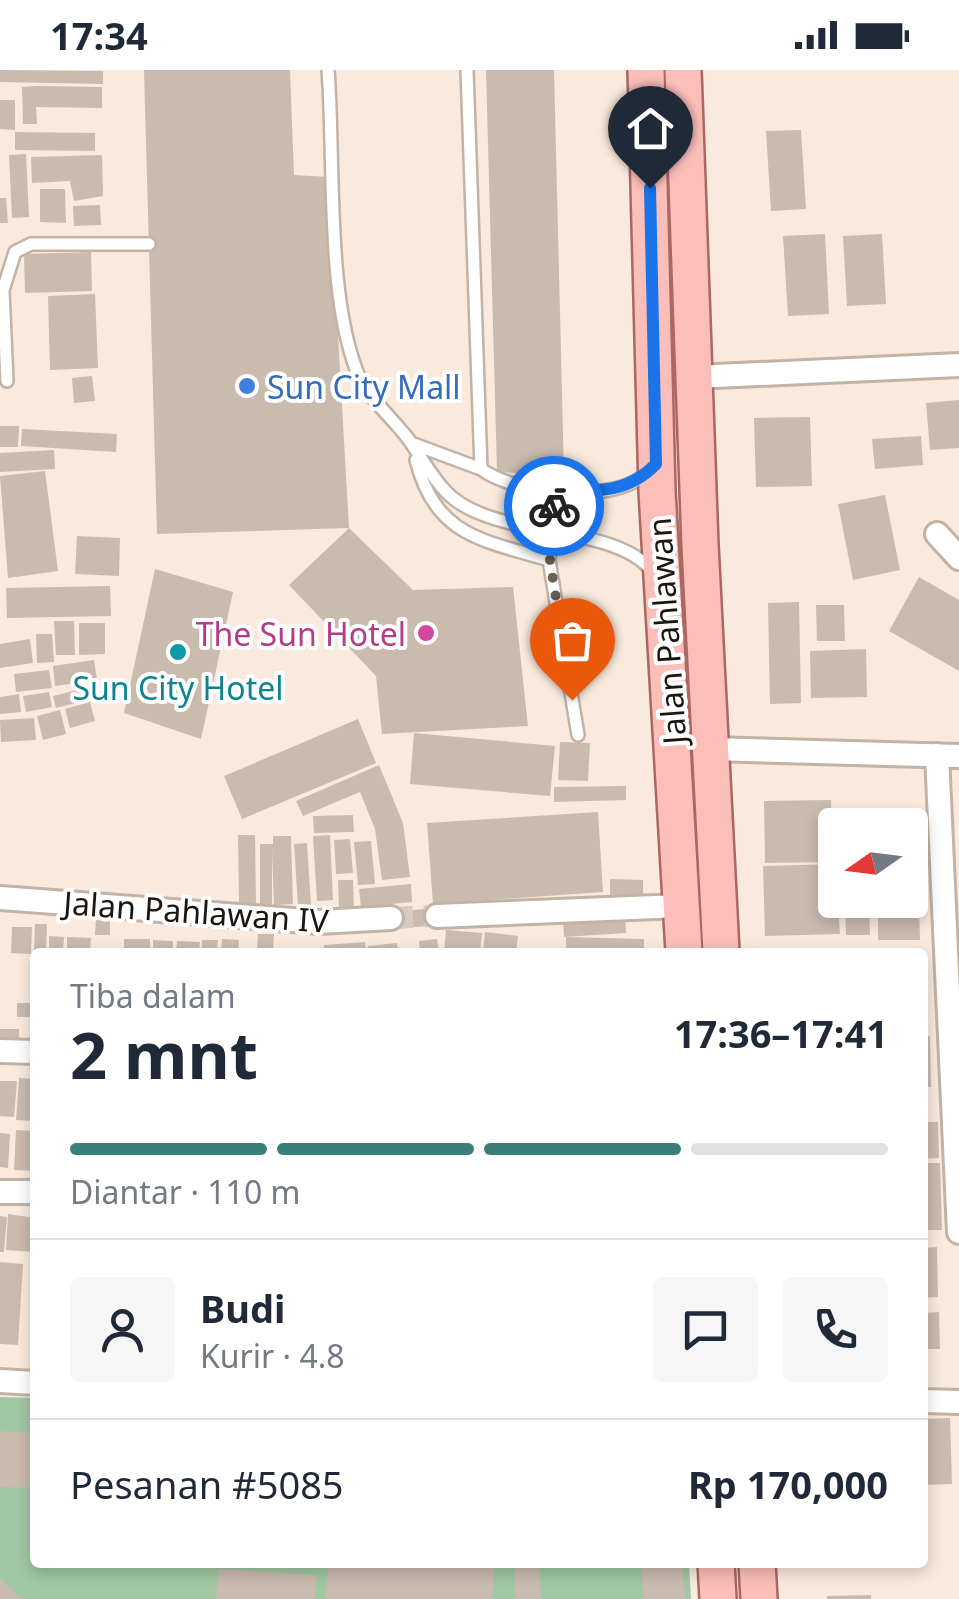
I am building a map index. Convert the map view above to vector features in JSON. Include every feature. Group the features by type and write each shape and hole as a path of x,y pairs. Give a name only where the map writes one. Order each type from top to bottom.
{"main road":[{"name":"Jalan Pahlawan","path":"646,70 657,478 684,948"},
{"name":"Jalan Pahlawan","path":"683,70 700,545 721,948"},
{"path":"657,478 698,491"},
{"path":"662,546 700,545"},
{"path":"716,1568 718,1599"},
{"path":"756,1568 759,1599"}],"street":[{"path":"694,378 959,365"},
{"path":"937,534 959,558"},
{"path":"710,750 948,756 959,1232"},
{"name":"Jalan Pahlawan IV","path":"0,898 318,922 392,918"},
{"path":"438,916 681,906"},
{"path":"0,1051 30,1052"},
{"path":"0,1192 30,1192"},
{"path":"0,1381 30,1383"},
{"path":"928,1402 959,1402"}],"lane":[{"path":"328,70 346,328 362,383 411,443 437,488 453,500 485,516 619,547 648,565 665,591"},
{"path":"467,70 481,469"},
{"path":"7,381 3,290 15,252 31,244 149,244"},
{"path":"411,443 516,485 556,491 611,491 657,478"},
{"path":"411,443 429,502 445,520 484,541 550,560"},
{"path":"556,491 550,560 578,736"}],"green space":[{"path":"0,1397 30,1398 30,1568 689,1568 691,1599 0,1599"}],"building":[{"path":"0,70 103,71 103,84 0,82"},
{"name":"Sun City Mall","path":"144,70 290,70 294,175 329,177 349,528 157,534"},
{"path":"486,70 554,70 564,475 497,472"},
{"path":"22,87 102,87 102,108 36,107 37,124 23,124"},
{"path":"0,100 15,100 15,130 0,129"},
{"path":"801,130 806,209 771,211 766,131"},
{"path":"15,132 95,133 95,151 15,150"},
{"path":"26,154 29,217 12,218 9,155"},
{"path":"102,155 103,196 74,201 70,181 32,183 31,157"},
{"path":"40,189 65,189 66,223 40,222"},
{"path":"0,198 6,198 8,223 0,223"},
{"path":"100,205 101,225 74,226 73,206"},
{"path":"825,234 829,314 788,316 783,236"},
{"path":"882,234 886,304 847,306 843,236"},
{"path":"91,252 92,291 25,293 24,254"},
{"path":"95,294 98,368 50,370 48,296"},
{"path":"92,376 95,401 74,403 72,378"},
{"path":"959,400 959,448 930,450 926,403"},
{"path":"810,417 812,486 756,487 754,418"},
{"path":"0,426 19,426 18,447 0,447"},
{"path":"22,429 117,434 116,452 21,446"},
{"path":"921,436 923,465 875,469 872,439"},
{"path":"54,450 55,469 0,472 0,453"},
{"path":"45,471 58,571 8,578 0,476"},
{"path":"885,495 900,570 853,580 838,504"},
{"name":"The Sun Hotel","path":"349,528 413,590 513,587 528,726 382,734 376,676 289,585"},
{"path":"77,536 120,538 119,576 75,574"},
{"name":"Sun City Hotel","path":"155,569 233,592 201,739 124,713"},
{"path":"919,577 959,600 959,671 889,631"},
{"path":"110,586 111,616 7,618 6,588"},
{"path":"799,602 801,703 770,704 768,603"},
{"path":"816,605 844,605 845,641 817,641"},
{"path":"54,621 74,621 75,655 56,655"},
{"path":"79,623 105,623 105,654 79,655"},
{"path":"36,634 52,634 54,662 37,663"},
{"path":"30,639 33,663 0,668 0,644"},
{"path":"866,649 867,697 811,698 810,651"},
{"path":"94,660 97,680 55,686 53,666"},
{"path":"49,670 52,688 16,692 14,674"},
{"path":"85,688 88,700 56,708 53,696"},
{"path":"49,692 52,707 26,712 23,696"},
{"path":"19,694 21,712 0,714 0,697"},
{"path":"90,702 95,721 70,728 65,709"},
{"path":"60,710 66,734 43,740 37,716"},
{"path":"34,718 36,740 1,742 0,720"},
{"path":"358,719 376,763 242,819 224,776"},
{"path":"414,733 555,746 550,796 410,784"},
{"path":"560,742 590,743 588,781 558,780"},
{"path":"379,765 403,823 410,877 382,880 375,829 360,792 303,816 296,801"},
{"path":"626,786 626,800 554,802 554,787"},
{"path":"831,800 831,808 818,808 818,862 765,863 764,801"},
{"path":"598,812 603,892 433,904 427,823"},
{"path":"353,815 354,832 314,833 313,816"},
{"path":"238,835 255,835 256,905 239,905"},
{"path":"330,835 333,900 317,901 313,836"},
{"path":"273,836 291,836 293,904 274,905 272,850 272,908 260,908 260,844 273,844"},
{"path":"350,839 353,873 336,874 334,840"},
{"path":"371,841 375,884 358,885 354,842"},
{"path":"307,843 311,905 298,906 294,844"},
{"path":"818,864 818,918 839,918 840,934 765,936 763,866"},
{"path":"610,879 643,880 643,898 610,898"},
{"path":"338,880 353,880 354,908 339,909"},
{"path":"411,884 412,902 361,907 359,889"},
{"path":"437,908 438,925 393,929 391,912"},
{"path":"625,914 626,933 564,937 563,918"},
{"path":"96,918 110,918 110,935 95,935"},
{"path":"846,918 870,918 870,935 846,935"},
{"path":"878,918 919,918 920,940 878,940"},
{"path":"35,924 47,924 46,948 34,948"},
{"path":"12,927 32,927 30,954 11,953"},
{"path":"446,930 482,933 480,948 444,948"},
{"path":"485,932 518,936 516,948 483,948"},
{"path":"258,934 274,934 273,948 257,948"},
{"path":"49,936 64,937 63,948 49,948"},
{"path":"67,937 91,938 90,948 67,948"},
{"path":"566,937 644,939 644,948 566,948"},
{"path":"124,939 150,939 150,948 124,948"},
{"path":"222,939 239,940 238,948 221,948"},
{"path":"437,939 438,948 420,948 419,941"},
{"path":"153,940 173,941 173,948 153,948"},
{"path":"202,940 218,940 217,948 202,948"},
{"path":"177,941 200,942 199,948 176,948"},
{"path":"365,942 366,948 324,948"},
{"path":"397,943 398,948 368,948"},
{"path":"17,1003 30,1003 30,1017 17,1017"},
{"path":"0,1029 19,1029 19,1045 0,1044"},
{"path":"928,1036 930,1036 928,1087"},
{"path":"19,1078 30,1079 30,1121 16,1120"},
{"path":"0,1081 17,1081 14,1117 0,1116"},
{"path":"928,1122 938,1122 939,1158 928,1159"},
{"path":"16,1130 30,1131 30,1171 14,1170"},
{"path":"0,1133 10,1134 8,1168 0,1167"},
{"path":"928,1163 940,1163 942,1230 928,1230"},
{"path":"8,1214 30,1217 30,1252 6,1250"},
{"path":"0,1216 7,1217 4,1252 0,1252"},
{"path":"937,1247 938,1297 928,1298 928,1248"},
{"path":"0,1262 23,1264 18,1345 0,1344"},
{"path":"939,1312 940,1349 928,1349 928,1313"},
{"path":"950,1418 952,1484 928,1485 928,1419"},
{"path":"0,1431 30,1433 30,1488 0,1487"},
{"path":"328,1568 495,1568 492,1599 326,1599"},
{"path":"514,1568 539,1568 541,1599 516,1599"},
{"path":"641,1568 682,1568 685,1599 644,1599"},
{"path":"218,1569 317,1575 315,1599 216,1599"},
{"path":"0,1577 21,1599 0,1599"},
{"path":"871,1595 871,1599 827,1599 827,1596"}],"tunnel":[{"path":"391,918 437,916"}],"way so far":[{"path":"554,506 550,560 572,700"}],"place":[{"name":"Sun City Mall","path":"247,386"},
{"name":"The Sun Hotel","path":"426,633"},
{"name":"Sun City Hotel","path":"178,652"}],"route":[{"path":"554,506 556,491 611,491 640,480 656,464 650,188"}]}
